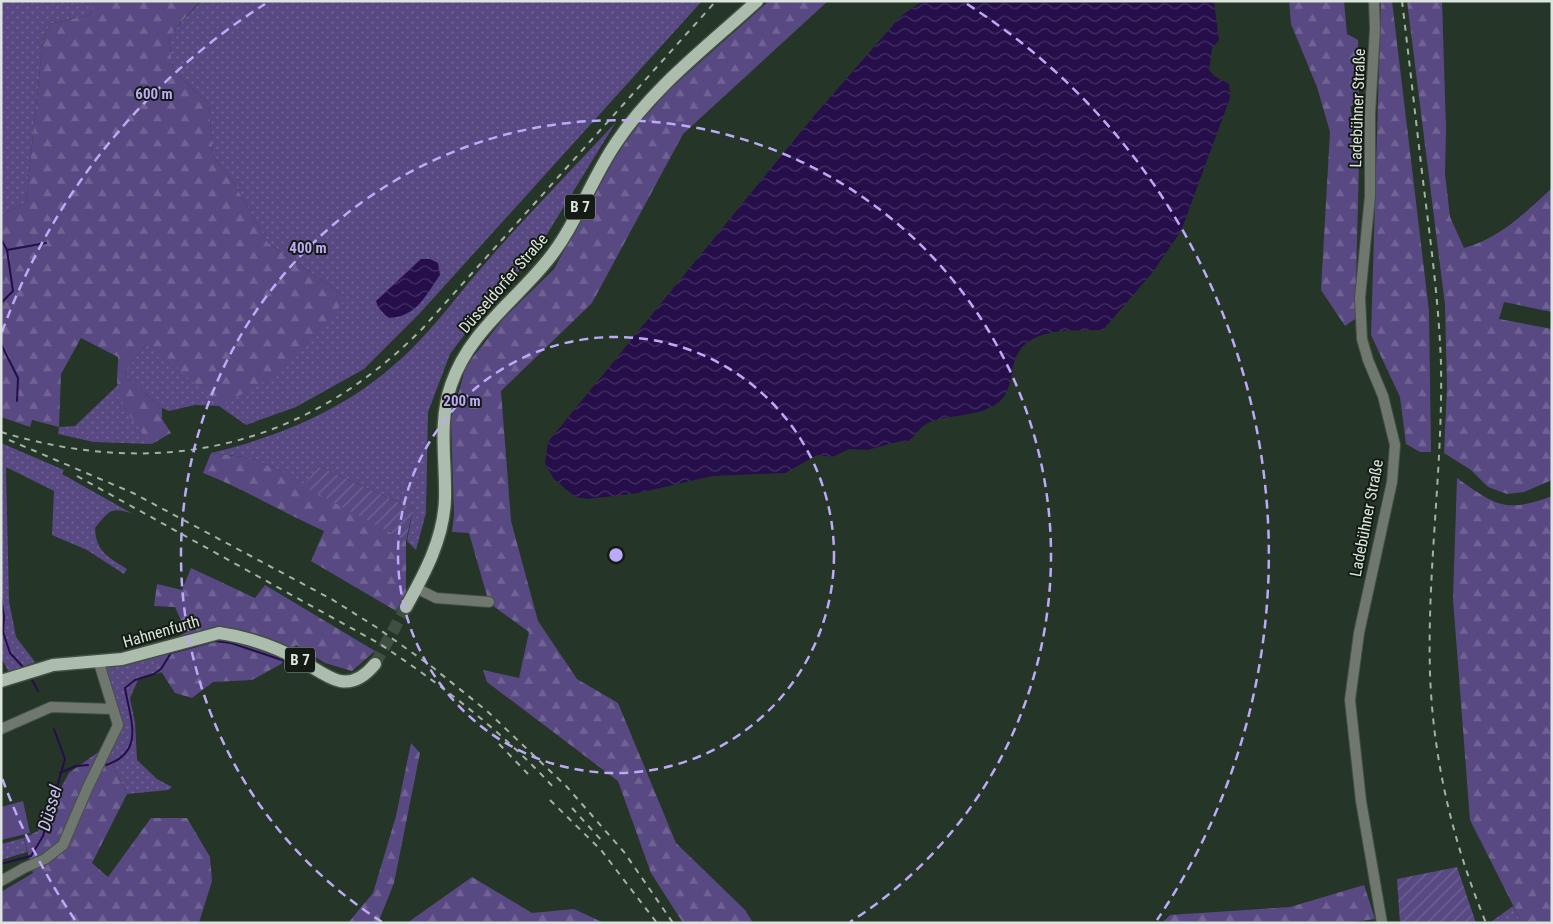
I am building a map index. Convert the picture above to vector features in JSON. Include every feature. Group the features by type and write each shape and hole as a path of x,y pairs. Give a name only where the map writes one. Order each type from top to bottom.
{"main road":[{"name":"Düsseldorfer Straße","path":"406,607 438,543 444,514 443,419 450,385 458,366 483,327 527,283 557,248 605,159 632,121 663,86 757,1"},
{"name":"Hahnenfurth","path":"1,681 53,665 98,663 142,655 200,636 219,633 234,635 277,648 339,681 353,681 366,675 375,664"}],"street":[{"name":"Ladebühner Straße","path":"1374,1 1375,29 1370,114 1370,196 1360,298 1362,339 1368,360 1384,396 1395,444 1392,482 1359,634 1350,700 1361,800 1382,923"},
{"path":"416,588 436,598 489,602"},
{"path":"1,881 45,859 63,845 87,789 118,725 98,663"},
{"path":"1,729 51,707 112,709"}],"green space":[{"path":"1,1 93,1 90,15 50,24 43,40 26,202 1,216"},
{"path":"93,1 200,1 169,36 173,70 209,104 213,156 234,183 268,243 346,297 333,317 280,373 220,406 148,342 125,371 127,378 162,408 162,419 171,433 152,444 141,432 120,397 117,381 118,357 81,338 61,374 59,427 32,420 30,427 1,417 1,216 26,202 43,40 50,24 90,15"},
{"path":"201,1 702,1 420,313 364,369 296,407 246,425 219,406 195,405 169,411 162,408 127,378 125,371 148,342 346,297 268,243 234,183 213,156 209,104 173,70 169,36"},
{"path":"769,1 828,1 683,134 592,303 501,391 511,521 538,621 577,679 618,703 676,843 745,910 753,923 683,923 651,873 618,781 487,682 483,670 519,678 529,632 489,603 469,533 452,532 454,515 451,419 466,366 503,319 554,269 616,156 640,122 671,88"},
{"path":"1289,1 1344,1 1347,34 1358,40 1359,100 1350,107 1352,117 1360,124 1355,319 1345,326 1321,290 1330,132 1317,87 1291,24"},
{"path":"1381,1 1392,1 1429,311 1431,452 1420,452 1406,444 1400,397 1371,335"},
{"path":"1407,1 1442,1 1446,128 1445,174 1450,217 1464,248 1477,244 1501,231 1552,188 1552,312 1504,302 1499,319 1552,329 1552,480 1524,492 1507,494 1488,487 1471,470 1444,453 1447,388 1445,305"},
{"path":"616,122 536,252 480,314 450,354 428,412 426,513 416,550 407,541 413,509 318,466 303,486 280,471 251,458 211,453 270,436 298,425 325,412 375,381 436,323 511,235"},
{"path":"118,385 129,414 152,444 94,442 58,434 59,427 75,426"},
{"path":"1,443 64,470 62,474 133,514 115,510 107,514 95,528 98,543 104,553 127,569 124,574 87,550 52,535 54,491 6,467 9,601 16,637 35,662 9,672 1,658"},
{"path":"211,453 251,458 280,471 406,541 406,594 396,611 311,561 324,531 234,486 203,473"},
{"path":"318,466 413,509 406,541 303,486"},
{"path":"1457,478 1481,495 1501,504 1523,505 1552,496 1552,923 1522,923 1470,820 1453,599"},
{"path":"191,568 255,598 265,585 375,651 352,671 325,663 296,645 281,664 252,680 213,682 192,698 175,693 150,654 186,632 175,607 154,606 157,584 182,590"},
{"path":"150,654 162,672 138,680 130,698 135,723 137,760 157,779 172,787 168,790 127,794 104,748 117,719 102,665"},
{"path":"411,743 420,753 394,883 378,923 348,923 373,893 396,816"},
{"path":"104,748 127,794 92,863 108,877 151,818 187,818 210,857 212,881 199,923 1,923 1,892 33,873 24,838 38,831 69,773"},
{"path":"23,801 30,833 1,840 1,807"},
{"path":"24,838 27,852 1,860 1,844"},
{"path":"1457,867 1476,923 1400,923 1397,879"},
{"path":"472,877 532,913 574,909 604,923 407,923"},
{"path":"1364,885 1375,919 1345,923 1162,923 1170,915 1290,907"},
{"path":"1513,906 1522,923 1491,923 1491,922"}],"water":[{"path":"923,1 1214,1 1219,40 1212,48 1209,70 1214,76 1229,84 1230,98 1181,231 1152,273 1103,330 1049,333 1037,337 1026,344 1018,353 1007,390 999,402 982,411 944,418 926,424 907,442 901,441 867,450 849,449 832,457 817,455 785,473 712,476 638,493 588,499 575,497 553,478 545,463 548,442 813,117 901,16"},
{"path":"421,259 430,259 438,263 440,275 425,298 413,309 398,317 388,318 378,307 376,301"}],"waterway":[{"name":"Düssel","path":"1,239 7,250 13,291 1,303"},
{"path":"7,250 46,243"},
{"name":"Düssel","path":"1,344 18,378 17,401"},
{"name":"Düssel","path":"1,548 3,632 10,653 24,668"},
{"path":"106,765 119,759 127,752 131,743 132,723 125,688 135,680 154,674 161,669 171,653 215,641 231,643 285,661"},
{"name":"Düssel","path":"31,678 38,691"},
{"name":"Düssel","path":"1,864 31,856 43,836 65,759 54,729"},
{"path":"60,773 76,766 88,765"}],"tunnel":[{"path":"375,664 406,607"}],"railway":[{"path":"1,432 60,446 117,453 173,452 227,443 279,427 329,402 377,370 422,329 716,1"},
{"path":"1402,1 1435,280 1441,364 1440,441 1430,634 1430,673 1435,738 1440,769 1455,832 1474,893 1486,923"},
{"path":"9,440 133,493 333,600 376,627 431,666 487,711 567,787 624,852 673,923"},
{"path":"77,476 380,644 449,693 494,729 555,789"},
{"path":"499,744 528,774"},
{"path":"550,800 601,850 657,923"},
{"path":"572,808 603,842"}]}
